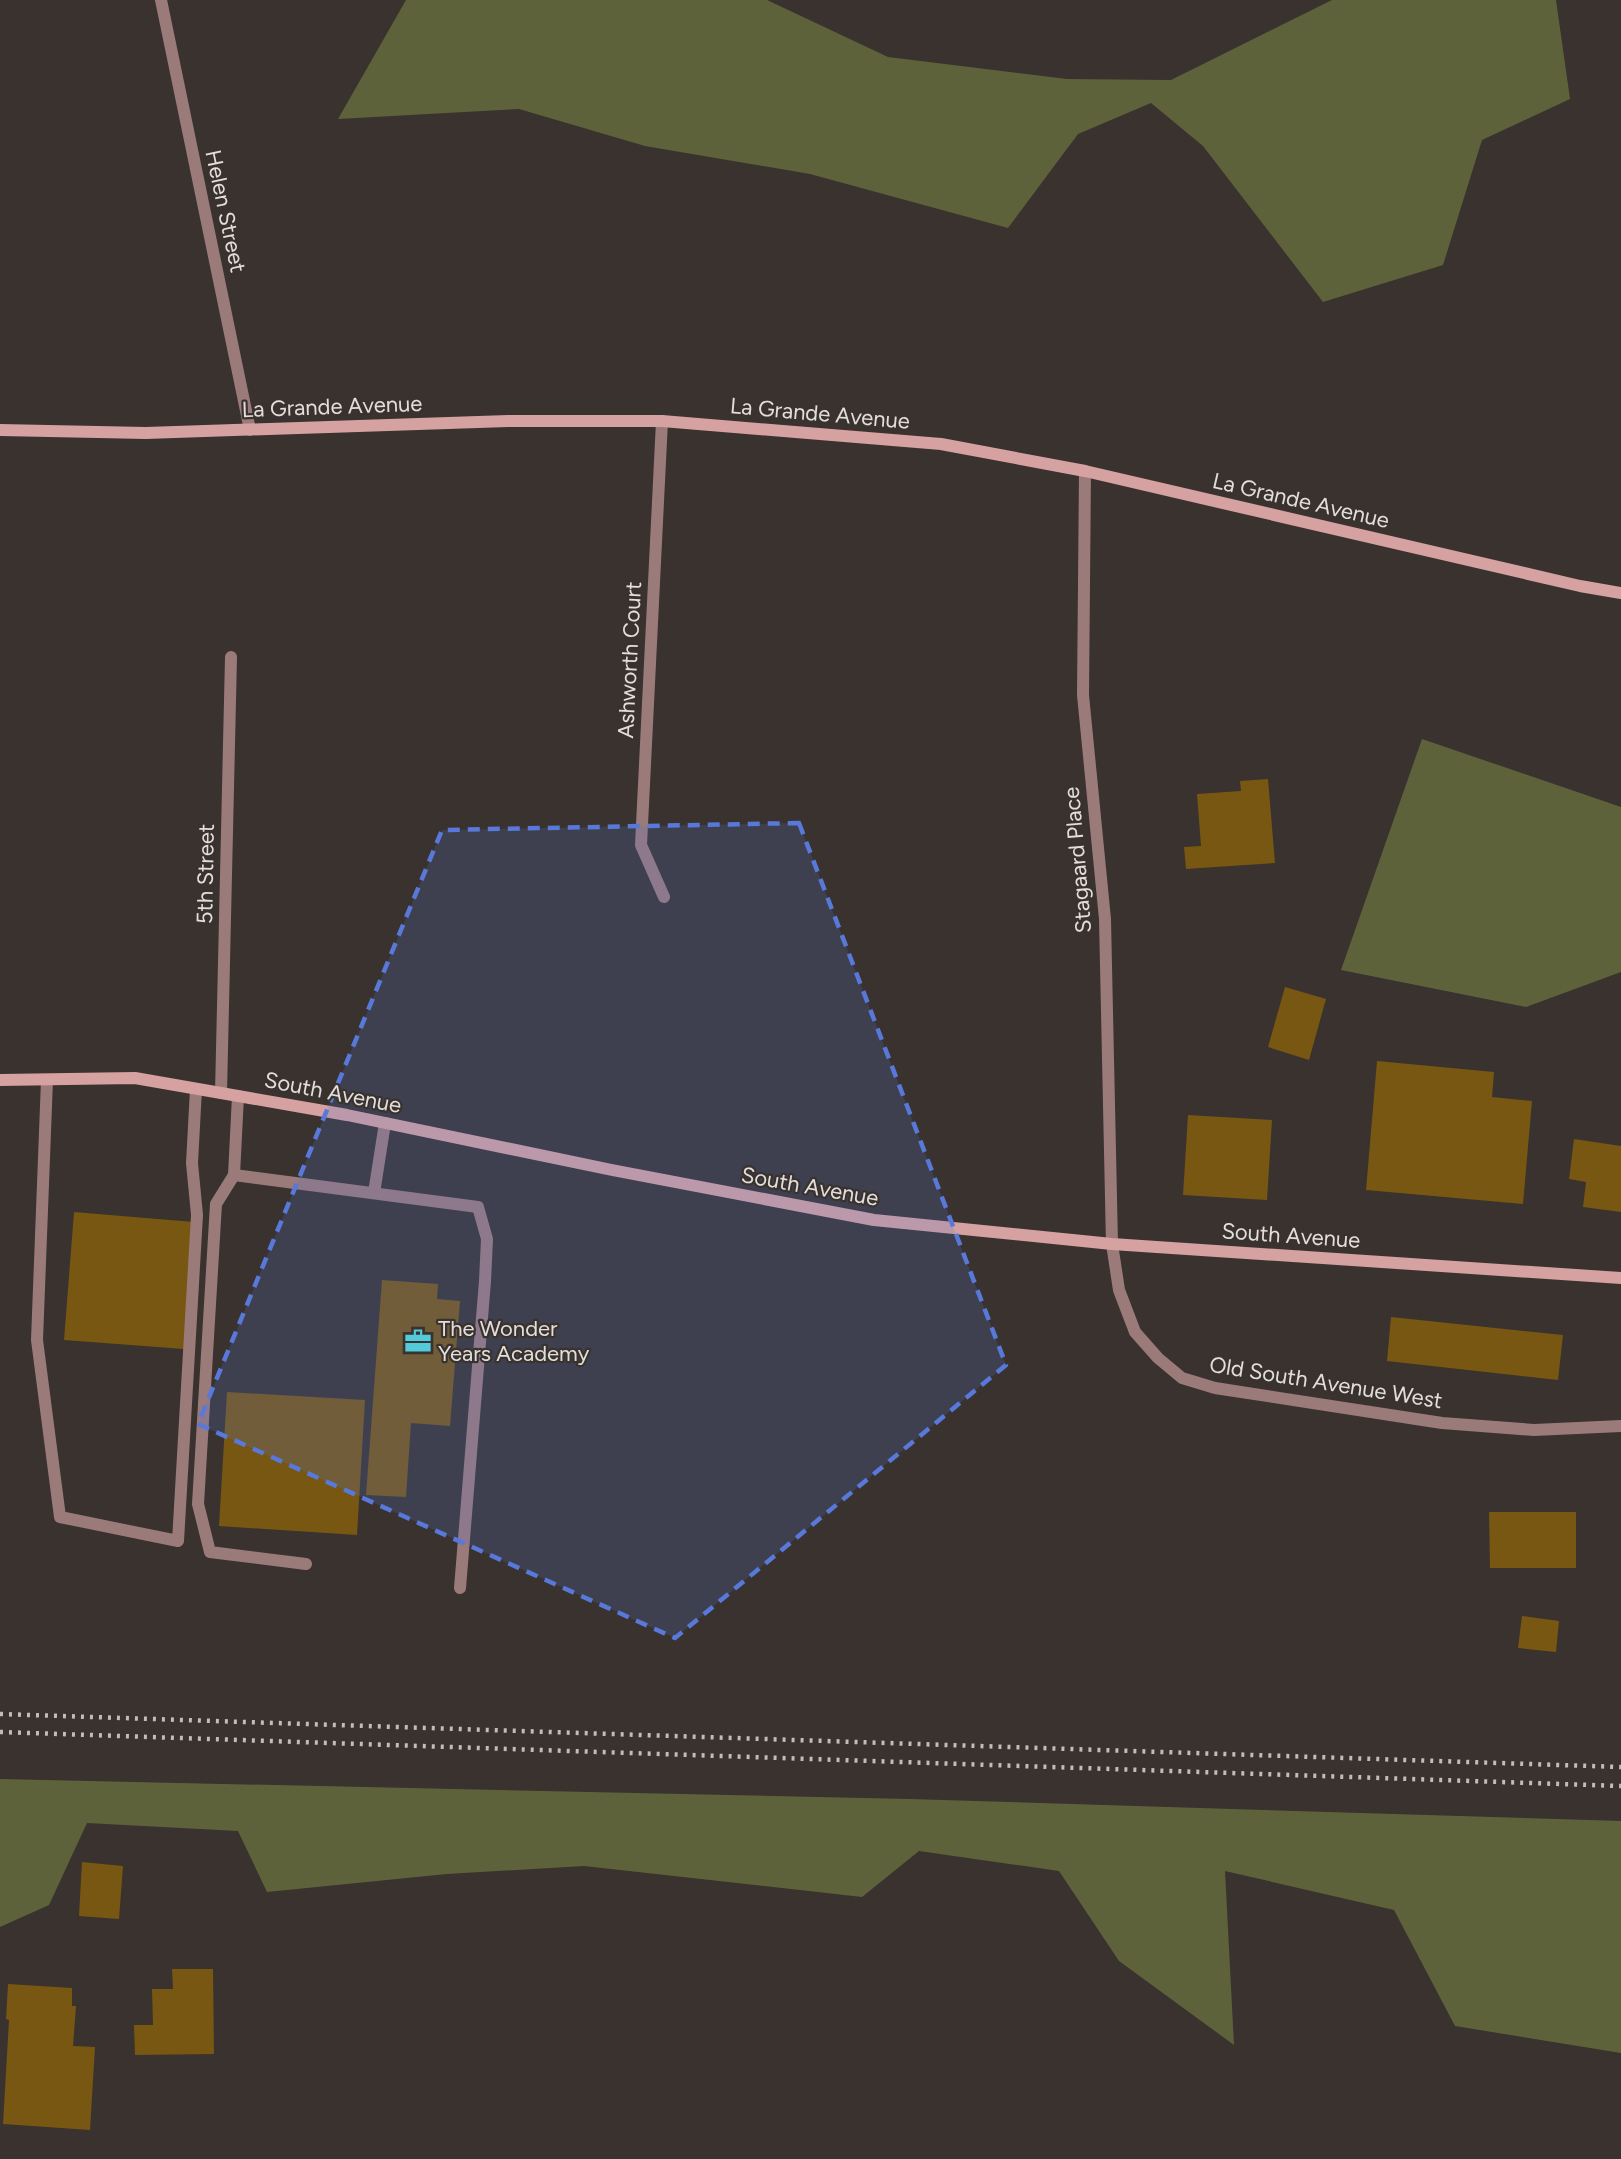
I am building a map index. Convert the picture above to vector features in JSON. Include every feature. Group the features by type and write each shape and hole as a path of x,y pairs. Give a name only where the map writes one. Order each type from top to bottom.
{"main road":[{"name":"La Grande Avenue","path":"0,430 146,434 508,421 662,421 941,444 1085,471 1581,586 1621,593"},
{"name":"South Avenue","path":"0,1080 135,1078 385,1123 612,1170 874,1220 1112,1244 1621,1278"}],"street":[{"name":"Helen Street","path":"161,0 250,430"},
{"name":"Ashworth Court","path":"662,421 641,845 664,897"},
{"name":"Stagaard Place","path":"1085,471 1083,695 1105,919 1112,1244"},
{"name":"5th Street","path":"221,1093 231,657"},
{"path":"47,1080 38,1340 60,1517 177,1541 197,1215 192,1163 196,1089"},
{"path":"238,1096 234,1175 216,1204 198,1504 210,1552 306,1564"},
{"path":"374,1193 385,1123"},
{"path":"234,1175 478,1207 487,1239 460,1588"},
{"name":"Old South Avenue West","path":"1112,1244 1119,1290 1135,1332 1158,1358 1182,1378 1215,1388 1442,1423 1534,1430 1621,1426"}],"highlighted area":[{"path":"799,823 1006,1365 675,1638 198,1424 442,830"}],"green space":[{"path":"406,0 767,0 888,57 1067,79 1171,80 1332,0 1556,0 1570,99 1482,140 1443,265 1323,302 1203,146 1151,103 1078,134 1008,228 810,174 645,146 519,109 338,119"},
{"path":"1422,739 1621,807 1621,972 1526,1007 1341,970"},
{"path":"0,1779 909,1799 1621,1821 1621,2053 1455,2026 1394,1910 1225,1871 1234,2045 1119,1961 1059,1871 919,1851 862,1897 584,1866 447,1874 267,1892 238,1831 87,1823 49,1905 0,1927"}],"building":[{"path":"1268,779 1275,863 1186,869 1184,847 1201,846 1197,794 1241,791 1240,781"},
{"path":"1285,987 1326,999 1309,1060 1268,1047"},
{"path":"1377,1061 1494,1072 1492,1097 1532,1101 1523,1204 1366,1190"},
{"path":"1188,1115 1272,1120 1267,1200 1183,1195"},
{"path":"1574,1139 1621,1146 1621,1212 1583,1207 1586,1182 1569,1179"},
{"path":"74,1212 194,1222 184,1349 64,1340"},
{"path":"382,1280 438,1284 437,1299 460,1301 450,1426 411,1423 406,1497 366,1495"},
{"path":"1391,1317 1563,1335 1558,1380 1387,1361"},
{"path":"227,1392 365,1400 357,1535 219,1526"},
{"path":"1489,1512 1576,1512 1576,1568 1490,1568"},
{"path":"1522,1616 1559,1621 1556,1652 1518,1648"},
{"path":"82,1862 123,1866 119,1919 79,1916"},
{"path":"172,1969 213,1969 214,2054 135,2055 134,2025 153,2025 152,1989 173,1989"},
{"path":"8,1984 72,1988 72,2006 76,2006 73,2046 95,2047 90,2130 3,2124 9,2020 6,2019"}],"railway":[{"path":"0,1714 1621,1767"},
{"path":"0,1732 1621,1786"}],"place":[{"name":"The Wonder Years Academy","path":"418,1341"}]}
